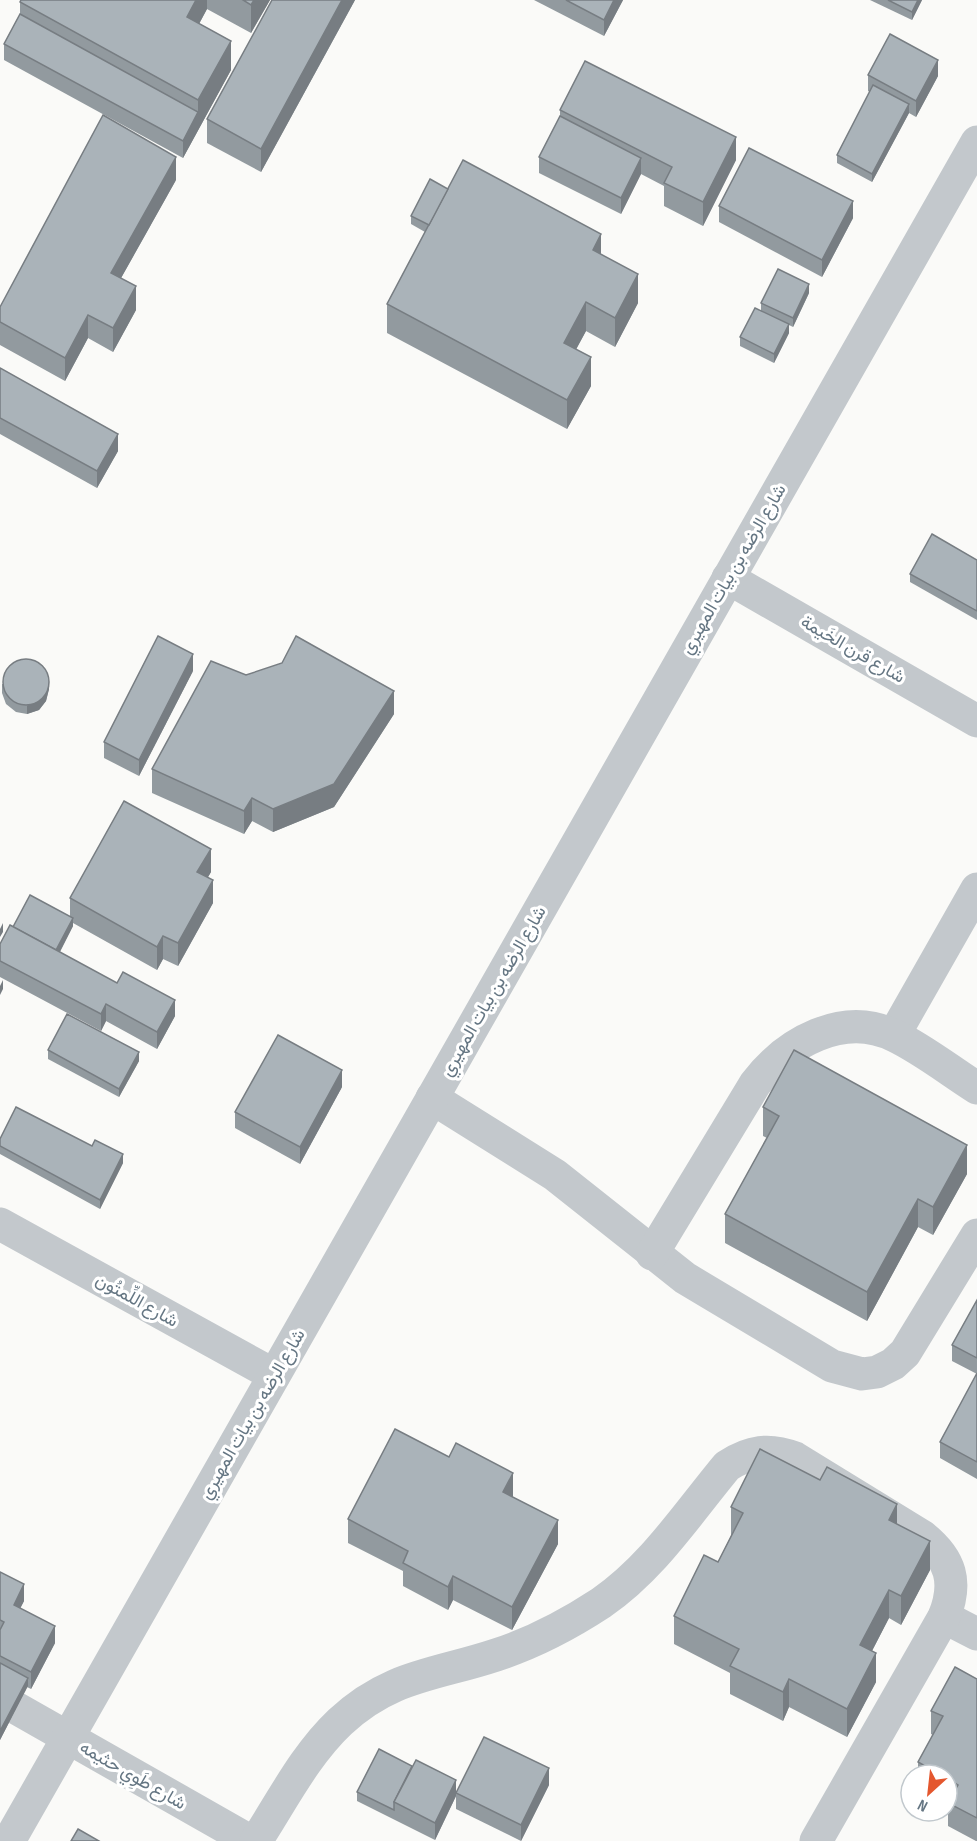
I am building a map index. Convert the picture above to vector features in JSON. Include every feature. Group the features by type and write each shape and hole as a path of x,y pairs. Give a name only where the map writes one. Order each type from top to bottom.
{"street":[{"name":"شارع الرضه بن بيات المهيري","path":"9,1841 977,142"},
{"name":"شارع قرن الخَيمة","path":"728,578 977,720"},
{"path":"894,1035 977,889"},
{"path":"652,1254 755,1083 768,1066 804,1039 848,1028 872,1029 894,1035 977,1088"},
{"path":"432,1098 555,1175 652,1254 752,1320 832,1366 862,1374 877,1372 892,1364 905,1353 977,1235"},
{"name":"شارع اللِّمتُون","path":"0,1224 274,1375"},
{"path":"256,1841 322,1742 359,1707 390,1687 422,1674 496,1655 533,1640 600,1603 630,1582 656,1555 727,1466 742,1456 760,1451 778,1452 795,1458 937,1547 947,1563 952,1581 951,1600 944,1617 816,1841"},
{"path":"944,1617 977,1634"},
{"name":"شارع طَوِي حثيمه","path":"16,1708 250,1841"}],"building":[{"path":"21,0 196,0 187,17 231,41 198,100 20,2"},
{"path":"243,0 254,0 251,5"},
{"path":"272,0 342,0 261,149 207,119"},
{"path":"566,0 614,0 604,20"},
{"path":"888,0 918,0 912,12"},
{"path":"20,14 198,112 183,141 4,44"},
{"path":"890,34 938,60 916,101 868,75"},
{"path":"585,61 736,137 703,202 664,183 672,167 560,110"},
{"path":"873,85 909,104 872,174 837,155"},
{"path":"103,115 176,157 111,273 136,286 113,328 88,315 65,358 0,322 0,307"},
{"path":"560,116 641,158 621,198 539,157"},
{"path":"749,148 853,201 822,260 719,206"},
{"path":"463,160 601,234 593,250 638,274 615,318 586,302 564,343 591,357 567,400 387,304"},
{"path":"430,179 448,189 429,225 411,216"},
{"path":"778,269 809,284 793,318 761,303"},
{"path":"755,308 789,324 774,354 740,337"},
{"path":"0,368 118,434 97,471 0,418"},
{"path":"932,534 977,560 977,611 910,574"},
{"path":"158,636 193,654 139,760 104,742"},
{"path":"296,636 394,691 334,784 273,809 252,798 244,811 152,769 211,661 246,675 282,663"},
{"path":"26,659 42,666 49,682 42,698 26,705 10,698 3,682 10,666"},
{"path":"124,801 211,849 197,872 213,880 178,943 163,936 157,947 70,898"},
{"path":"30,895 73,918 56,950 13,927"},
{"path":"10,925 117,983 123,972 175,1000 157,1032 106,1004 101,1014 0,961 0,944"},
{"path":"67,1014 139,1052 119,1089 48,1050"},
{"path":"278,1035 342,1070 300,1147 235,1112"},
{"path":"794,1050 967,1145 933,1207 918,1199 867,1292 725,1214 779,1116 763,1107"},
{"path":"16,1107 92,1146 95,1140 123,1154 100,1200 0,1146 0,1139"},
{"path":"977,1300 977,1358 952,1345"},
{"path":"977,1373 977,1462 940,1442"},
{"path":"395,1429 449,1457 456,1443 513,1473 503,1492 558,1520 512,1607 453,1576 448,1587 403,1563 408,1551 348,1519"},
{"path":"760,1449 820,1480 827,1467 897,1504 889,1520 930,1541 901,1596 889,1590 860,1645 876,1653 847,1709 789,1679 783,1692 730,1666 739,1649 674,1616 704,1555 718,1562 743,1513 731,1507"},
{"path":"0,1572 24,1584 14,1605 55,1626 31,1672 0,1656 0,1630 4,1622 0,1620"},
{"path":"0,1663 28,1678 0,1731"},
{"path":"955,1667 977,1679 977,1818 959,1809 959,1763 918,1762 943,1716 931,1711"},
{"path":"484,1737 549,1768 521,1825 456,1793"},
{"path":"379,1749 412,1766 394,1802 394,1810 357,1792"},
{"path":"416,1760 456,1780 435,1823 394,1802"},
{"path":"78,1829 99,1841 71,1841"}]}
